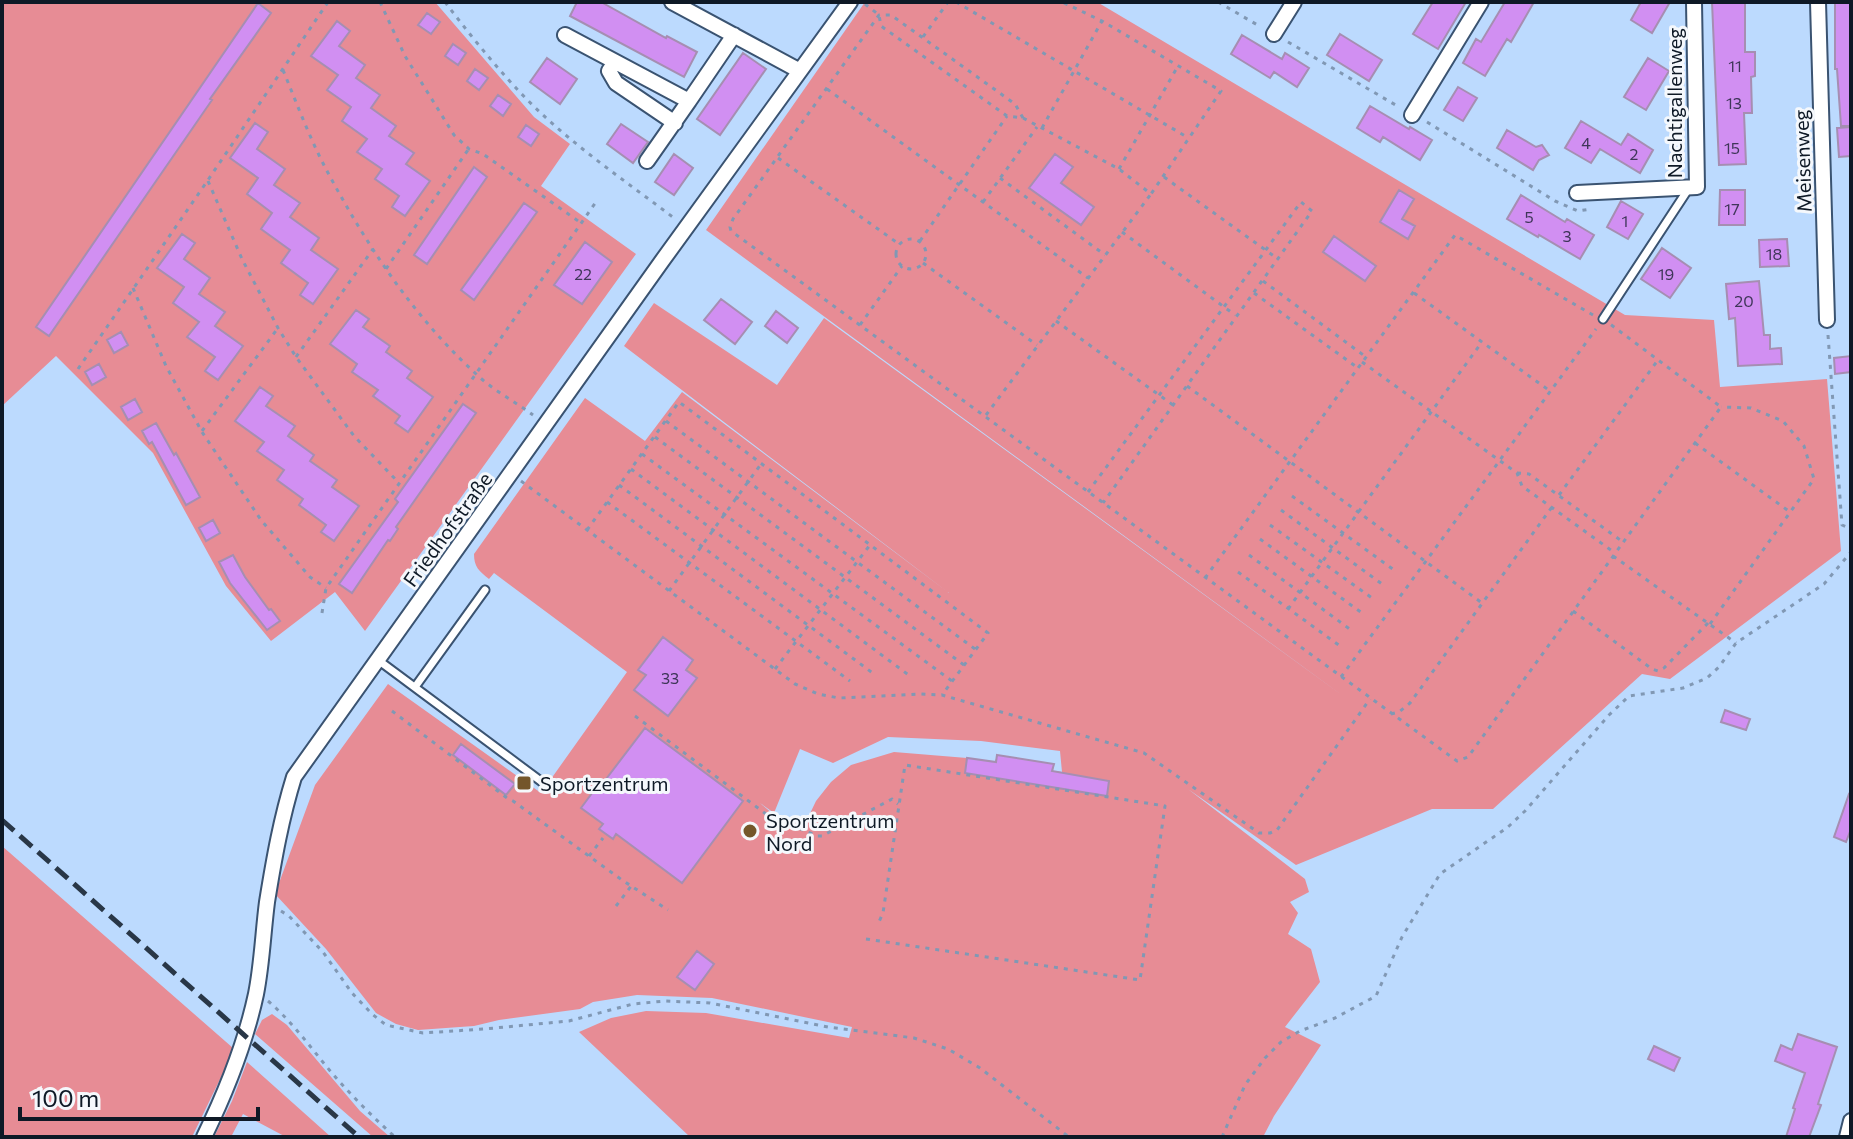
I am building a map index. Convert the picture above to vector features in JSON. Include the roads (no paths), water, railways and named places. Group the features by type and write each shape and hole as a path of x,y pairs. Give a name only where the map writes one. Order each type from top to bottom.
{"street":[{"path":"672,2 800,71"},
{"name":"Friedhofstraße","path":"204,1137 242,1046 256,991 281,819 294,777 850,2"},
{"path":"1274,34 1294,2"},
{"path":"1412,115 1481,2"},
{"name":"Nachtigallenweg","path":"1689,188 1697,187 1694,2"},
{"name":"Meisenweg","path":"1818,2 1827,320"},
{"path":"565,35 689,101"},
{"path":"647,161 734,35"},
{"path":"615,62 609,71 616,83 675,123"},
{"path":"1577,193 1689,188"},
{"path":"1847,1137 1851,1121"}],"lane":[{"name":"Nachtigallenweg","path":"1603,319 1689,188"},
{"path":"415,687 485,590"},
{"path":"378,660 546,785"}],"railway":[{"path":"2,820 359,1137"}],"place":[{"name":"Sportzentrum","path":"524,783"},
{"name":"Sportzentrum Nord","path":"750,831"}]}
